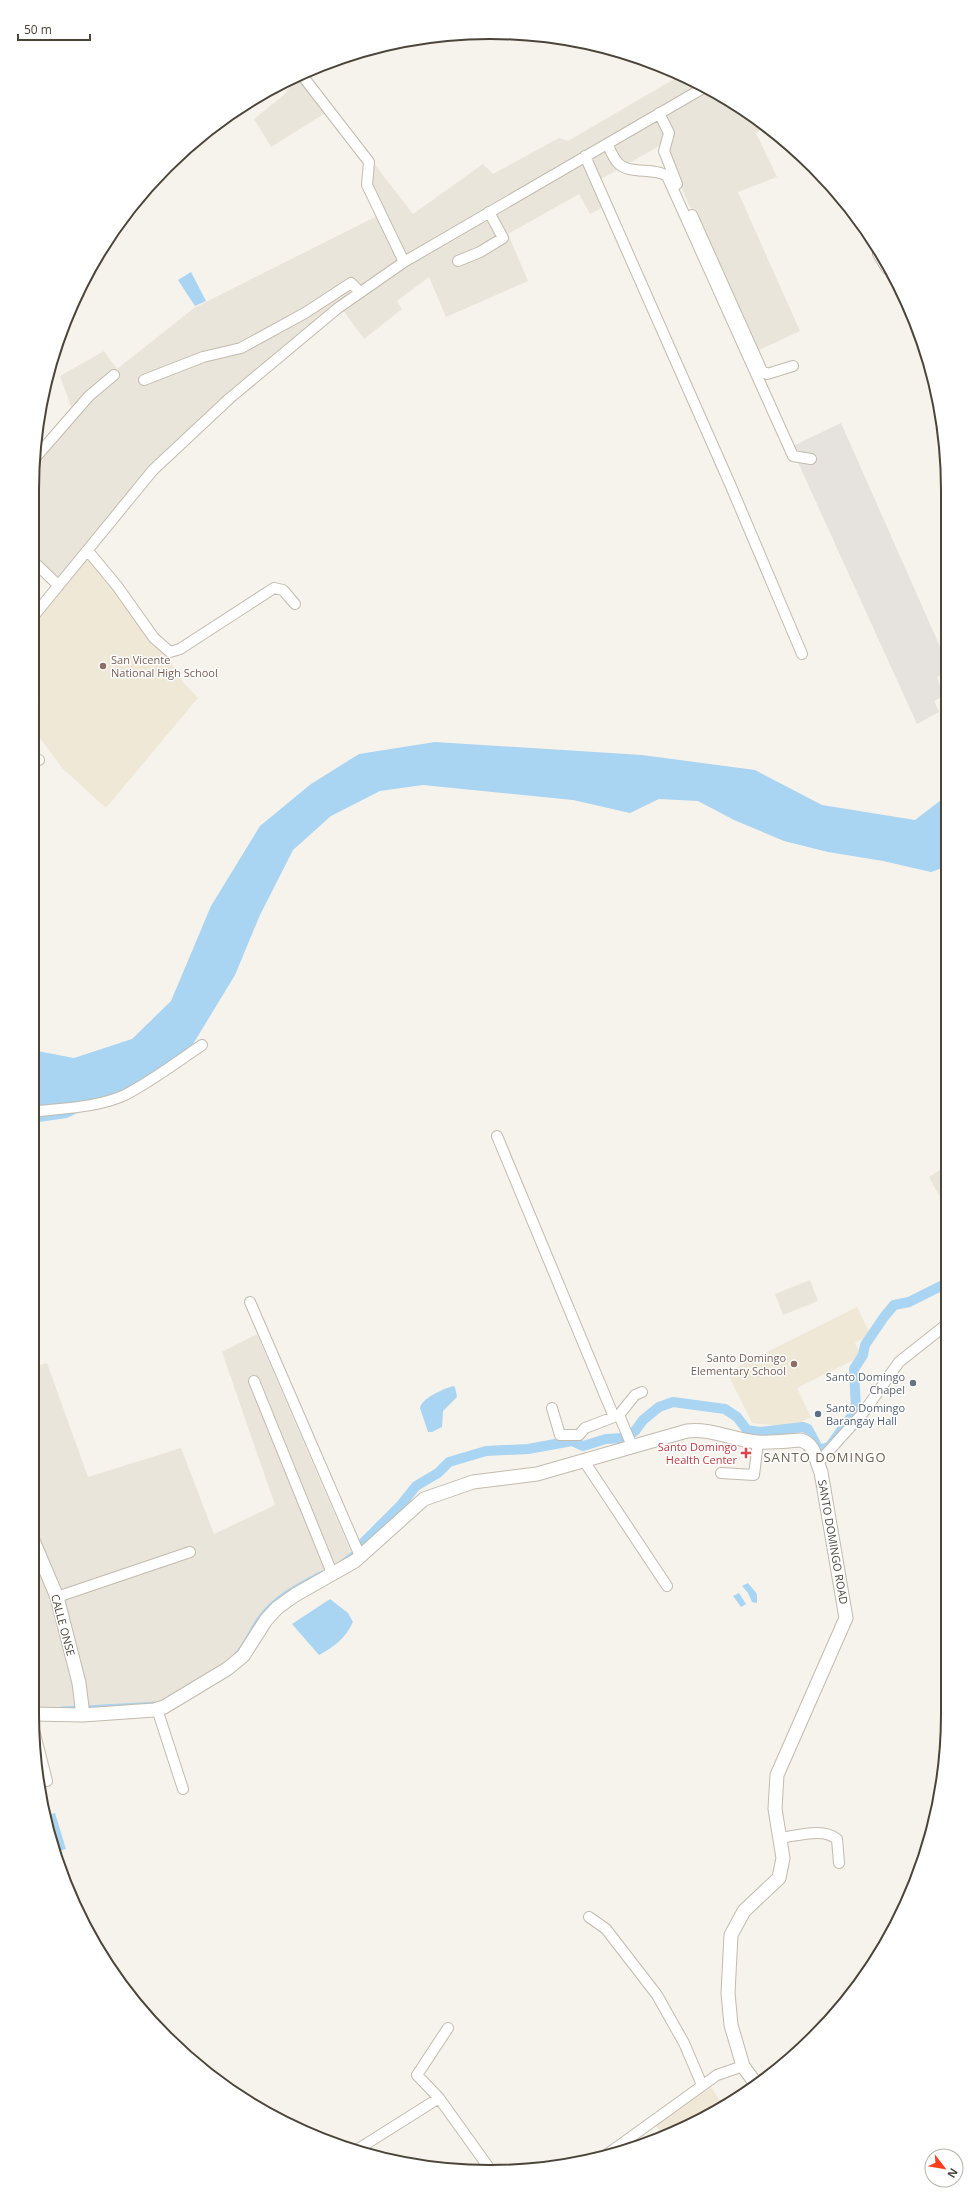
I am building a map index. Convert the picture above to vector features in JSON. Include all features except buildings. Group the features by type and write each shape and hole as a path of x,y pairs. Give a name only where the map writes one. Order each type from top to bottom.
{"street":[{"path":"305,79 370,162 367,186 387,223 404,262"},
{"path":"39,609 153,470 230,398 338,308 404,262 698,90"},
{"path":"659,113 669,133 664,151 762,371 767,374 793,366"},
{"path":"607,144 618,164 630,168 662,173 667,176 792,456 811,459"},
{"path":"585,156 730,484 802,654"},
{"path":"458,261 480,252 503,238 489,212"},
{"path":"144,380 203,357 241,348 305,313 351,283 360,292"},
{"path":"41,451 90,396 114,375"},
{"path":"88,551 117,586 162,648 170,652 180,649 274,588 283,590 295,604"},
{"path":"39,567 58,585"},
{"path":"39,1112 75,1109 124,1095 152,1079 202,1045"},
{"path":"497,1136 616,1416 630,1439"},
{"path":"250,1302 360,1556"},
{"path":"817,1464 863,1413 900,1362 941,1332"},
{"path":"254,1381 332,1573"},
{"path":"552,1408 560,1435 579,1435 585,1428 616,1416 635,1395 642,1392"},
{"name":"SANTO DOMINGO ROAD","path":"39,1713 82,1710 157,1709 164,1707 227,1669 243,1656 266,1620 277,1608 294,1595 332,1573 346,1567 424,1499 473,1482 537,1474 584,1461 630,1439 701,1429 729,1438 758,1442 801,1440 807,1442 815,1452 817,1464 821,1472 846,1618 777,1775 775,1809 783,1858 779,1878 744,1911 731,1935 728,1999 730,2025 743,2066 753,2080"},
{"path":"721,1472 754,1475 758,1442"},
{"path":"584,1461 667,1586"},
{"path":"58,1597 190,1552"},
{"name":"CALLE ONSE","path":"39,1554 58,1597 79,1683 82,1710"},
{"path":"157,1709 183,1789"},
{"path":"42,1760 47,1781"},
{"path":"779,1838 823,1833 831,1834 837,1840 839,1863"},
{"path":"589,1917 606,1929 657,1995 684,2043 702,2085"},
{"path":"448,2028 417,2075 439,2098 487,2165"},
{"path":"617,2147 717,2075 743,2066"},
{"path":"362,2147 439,2098"}],"shaded area":[{"path":"675,79 695,89 405,259 369,185 372,161 413,214 483,164 493,174 559,138 568,141"},
{"path":"301,81 327,112 271,147 254,119 285,94 290,86"},
{"path":"702,92 716,99 761,129 756,133 777,177 738,192 800,331 757,351 685,196 667,151 667,144 674,138 662,115"},
{"path":"657,117 667,135 659,146 601,179 611,203 590,214 579,194 508,234 528,281 446,317 429,277 397,301 402,309 364,339 342,309 400,268"},
{"path":"381,214 402,262 227,394 61,579 39,560 39,490 41,451 73,412 60,376 104,351 117,369 194,308"},
{"path":"841,423 941,649 941,675 937,677 941,690 941,697 934,701 939,712 917,724 791,447"},
{"name":"San Vicente National High School","path":"87,554 162,649 184,683 198,698 106,808 62,768 39,737 39,617"},
{"path":"941,1169 941,1199 929,1177"},
{"path":"810,1280 818,1301 783,1315 775,1294"},
{"name":"Santo Domingo Elementary School","path":"857,1307 871,1335 855,1343 862,1356 797,1388 811,1417 791,1427 752,1423 727,1372"},
{"path":"257,1334 353,1557 316,1578 240,1653 164,1704 85,1711 39,1556 39,1365 47,1363 88,1477 181,1448 214,1534 275,1505 222,1352"},
{"path":"39,1563 55,1601 79,1705 39,1708"},
{"path":"711,2087 721,2102 660,2132 655,2124"}],"water":[{"path":"191,272 206,301 195,306 178,280"},
{"path":"435,742 642,755 755,770 822,805 915,820 941,800 941,868 931,872 883,861 828,852 784,841 734,820 698,801 659,799 630,813 573,800 423,785 380,791 331,816 293,850 260,915 235,975 187,1054 141,1082 67,1118 39,1122 39,1051 74,1058 132,1039 171,1001 211,906 260,826 311,784 359,754"},
{"path":"453,1386 455,1387 457,1397 443,1411 442,1427 432,1432 428,1432 420,1408 422,1404 434,1394"},
{"path":"748,1583 757,1594 757,1603 752,1602 748,1593 742,1586"},
{"path":"739,1593 746,1604 741,1607 733,1596"},
{"path":"330,1599 348,1613 353,1622 347,1633 339,1642 319,1655 292,1624"},
{"path":"55,1813 66,1849 60,1851 51,1814"}],"waterway":[{"path":"359,1547 400,1506 416,1486 438,1473 449,1462 486,1451 528,1449 572,1441 583,1446 606,1439 624,1438 635,1431 643,1420 659,1407 673,1402 725,1409 737,1417 747,1430 760,1432 803,1427 808,1429 818,1448 824,1449 830,1446 856,1410 854,1369 863,1355 865,1345 884,1317 894,1305 909,1302 941,1286"},
{"path":"341,1562 354,1552"},
{"path":"234,1656 244,1643 258,1619 271,1604 304,1581 322,1572"},
{"path":"85,1707 157,1703"},
{"path":"61,1708 79,1707"}],"place":[{"name":"San Vicente National High School","path":"103,666"},
{"name":"Santo Domingo Elementary School","path":"794,1364"},
{"name":"Santo Domingo Chapel","path":"913,1383"},
{"name":"Santo Domingo Barangay Hall","path":"818,1414"},
{"name":"Santo Domingo Health Center","path":"746,1453"}],"district":[{"name":"SANTO DOMINGO","path":"825,1457"}]}
